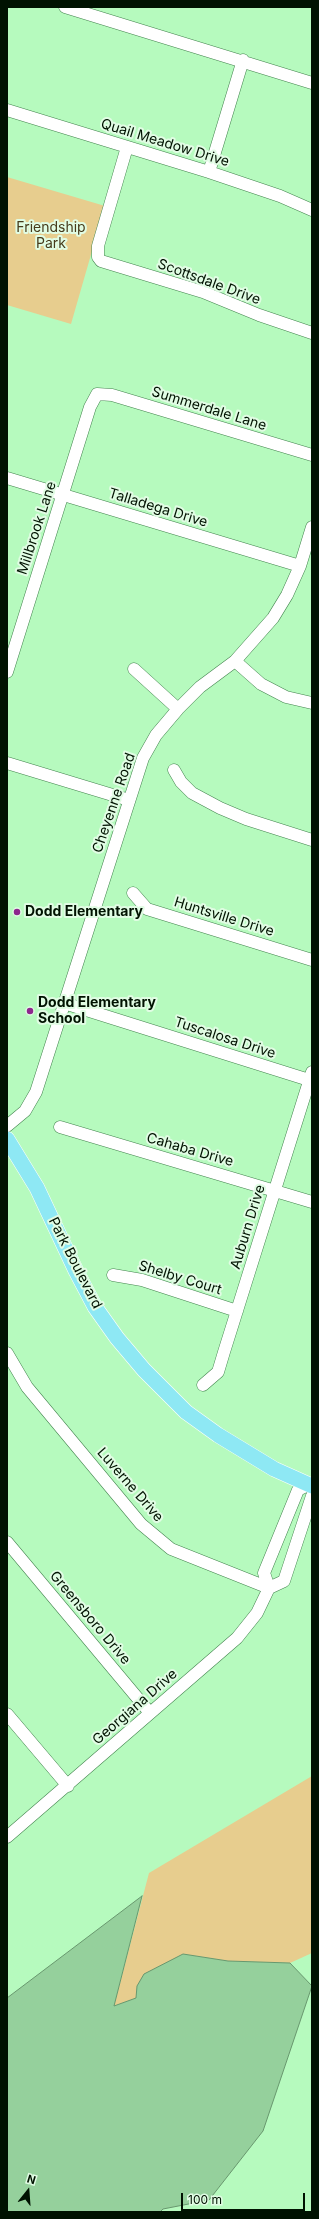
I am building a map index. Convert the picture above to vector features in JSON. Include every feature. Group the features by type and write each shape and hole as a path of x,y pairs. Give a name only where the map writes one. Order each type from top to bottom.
{"main road":[{"name":"Park Boulevard","path":"7,1139 37,1188 76,1271 92,1301 117,1338 144,1370 186,1412 218,1435 274,1469 311,1488"}],"street":[{"path":"65,7 243,60 312,83"},
{"path":"209,172 243,60"},
{"name":"Quail Meadow Drive","path":"7,110 209,172 274,194 312,210"},
{"name":"Scottsdale Drive","path":"127,147 98,246 98,257 107,263 203,292 259,315 312,333"},
{"name":"Summerdale Lane","path":"97,394 112,395 312,455"},
{"name":"Millbrook Lane","path":"7,672 64,495 90,408 97,394"},
{"name":"Talladega Drive","path":"7,478 300,566"},
{"name":"Cheyenne Road","path":"7,1126 25,1111 31,1102 143,758 156,735 178,709 200,687 235,660 273,618 287,595 300,566 312,527"},
{"path":"235,660 261,684 286,697 312,703"},
{"path":"134,669 178,709"},
{"path":"7,763 129,800"},
{"path":"174,770 180,782 192,793 220,808 246,819 312,840"},
{"name":"Huntsville Drive","path":"133,893 147,909 312,960"},
{"name":"Tuscalosa Drive","path":"64,1002 311,1076"},
{"name":"Auburn Drive","path":"204,1384 218,1372 311,1076"},
{"name":"Cahaba Drive","path":"60,1128 312,1202"},
{"name":"Shelby Court","path":"113,1275 142,1280 237,1311"},
{"name":"Luverne Drive","path":"7,1353 28,1387 140,1524 171,1549 269,1588"},
{"path":"311,1488 284,1581 269,1588 264,1573 298,1490 311,1488"},
{"name":"Greensboro Drive","path":"7,1542 150,1713"},
{"name":"Georgiana Drive","path":"7,1837 68,1786 237,1638 257,1613 269,1588"},
{"path":"7,1714 68,1786"}],"green space":[{"name":"Friendship Park","path":"7,177 105,206 71,324 7,305"},
{"path":"312,1776 312,1953 290,1963 228,1961 183,1954 137,1986 136,1998 114,2006 149,1873"}],"shaded area":[{"path":"142,1896 114,2006 136,1998 137,1986 144,1974 183,1954 228,1961 290,1963 312,1986 263,2131 209,2200 163,2209 160,2212 7,2212 7,1998"}],"place":[{"name":"Dodd Elementary","path":"17,912"},
{"name":"Dodd Elementary School","path":"30,1011"}]}
